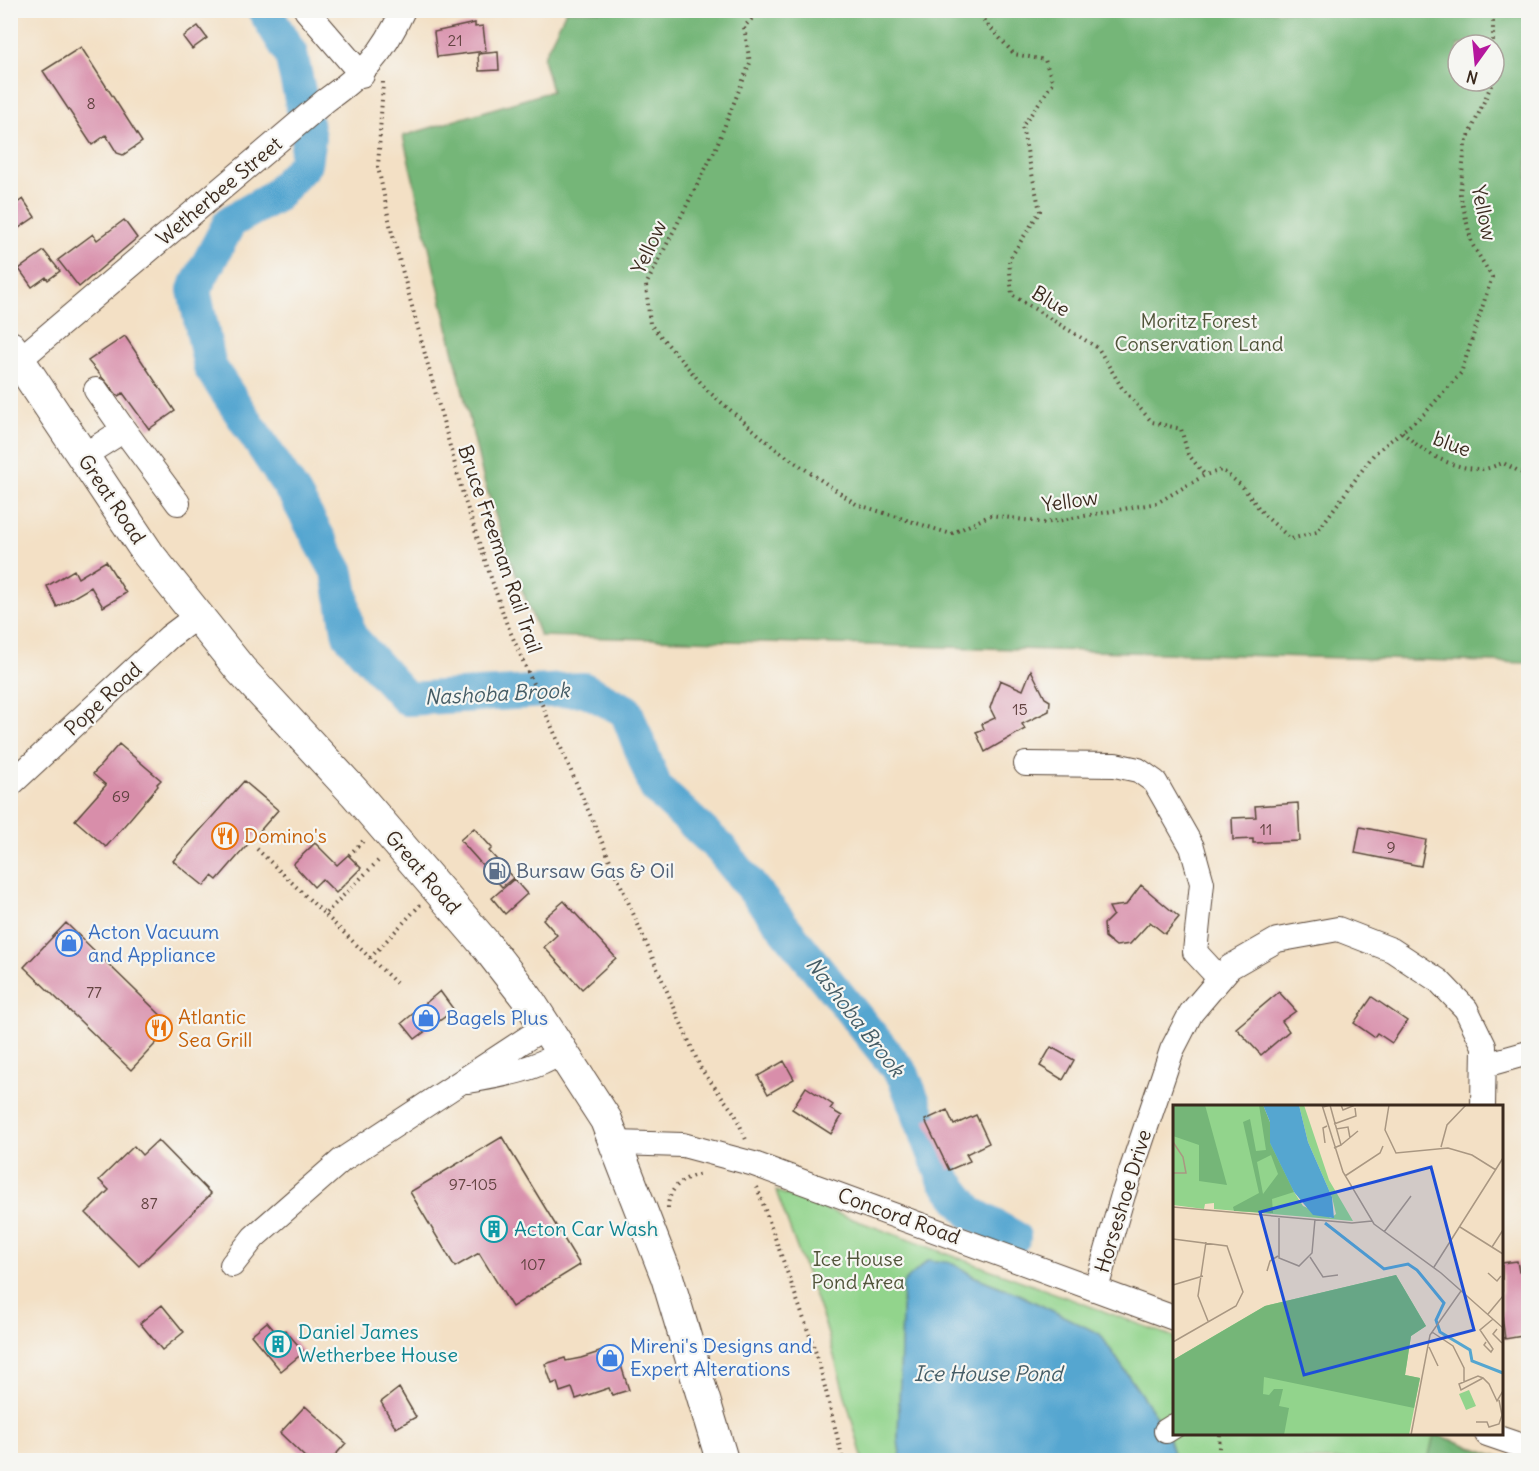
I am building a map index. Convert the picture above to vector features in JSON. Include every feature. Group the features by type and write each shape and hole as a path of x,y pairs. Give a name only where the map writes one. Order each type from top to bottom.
{"main road":[{"name":"Great Road","path":"15,353 149,555 241,670 355,793 485,944 554,1039 606,1120 667,1277 722,1461"}],"street":[{"path":"306,10 362,75"},
{"name":"Wetherbee Street","path":"15,353 325,101 362,75 383,50 403,10"},
{"path":"96,390 178,503"},
{"path":"83,456 124,429"},
{"name":"Pope Road","path":"10,785 169,638 197,616"},
{"path":"1026,764 1115,765 1138,770 1155,782 1192,848 1202,883 1195,952 1220,979"},
{"name":"Horseshoe Drive","path":"1096,1289 1123,1195 1172,1050 1191,1013 1230,967 1277,940 1338,929 1392,950 1439,981 1466,1009 1484,1046 1483,1105"},
{"path":"232,1265 254,1237 342,1160 465,1082 512,1074 547,1061 554,1039"},
{"path":"1485,1065 1528,1053"},
{"name":"Concord Road","path":"616,1143 683,1145 754,1164 1173,1318"},
{"path":"1490,1435 1528,1448"}],"path":[{"name":"Yellow","path":"760,10 744,27 750,63 715,150 646,285 650,324 708,391 777,450 856,504 951,534 992,515 1045,523 1157,503 1205,476 1222,470 1242,486 1264,515 1292,539 1317,532 1374,454 1425,413 1461,373 1492,277 1472,244 1460,194 1465,145 1488,93"},
{"name":"Blue","path":"980,10 979,15 1014,54 1045,60 1053,83 1022,126 1040,211 1009,260 1012,295 1098,348 1122,388 1152,422 1181,429 1188,454 1205,476"},
{"path":"1489,10 1493,22 1493,33"},
{"name":"Bruce Freeman Rail Trail","path":"383,50 378,167 391,229 464,498 506,622 701,1069"},
{"name":"blue","path":"1402,432 1423,452 1453,464 1481,470 1503,463 1528,476"},
{"path":"348,855 366,838"},
{"path":"257,849 326,913 396,983"},
{"path":"326,913 383,856"},
{"path":"370,958 424,902"},
{"path":"668,1210 668,1200 677,1185 691,1175 708,1173"},
{"path":"767,1221 818,1359 843,1461"},
{"path":"1218,1461 1220,1435"}],"green space":[{"name":"Moritz Forest Conservation Land","path":"566,11 1528,11 1528,663 540,636 509,556 484,481 403,136 552,91 543,58"},
{"name":"Ice House Pond Area","path":"776,1191 1173,1337 1173,1435 1438,1435 1508,1460 1175,1460 1166,1431 1100,1334 1018,1294 973,1276 953,1263 903,1283 898,1440 901,1460 863,1460 825,1324"},
{"path":"1434,1435 1438,1435 1508,1460 1428,1460"}],"water":[{"name":"Ice House Pond","path":"928,1260 953,1263 973,1276 1018,1294 1100,1334 1166,1431 1175,1460 901,1460 898,1440 903,1283"}],"building":[{"path":"475,23 475,27 483,26 486,51 437,57 434,32"},
{"path":"198,26 207,38 192,49 183,37"},
{"path":"81,47 142,142 123,155 117,153 106,135 92,145 43,71"},
{"path":"498,52 499,70 479,71 478,54"},
{"path":"23,199 35,217 16,230 10,221 10,208"},
{"path":"124,220 137,238 79,287 58,260 93,234 97,240"},
{"path":"44,251 60,271 48,280 46,277 32,287 19,269"},
{"path":"125,336 175,411 149,429 123,393 118,396 88,361"},
{"path":"106,561 126,593 103,607 91,587 57,607 47,586 74,570 78,578"},
{"path":"1031,670 1045,698 1050,701 1049,711 1022,724 1025,729 985,752 976,732 984,729 982,724 995,718 990,708 1000,680 1023,690"},
{"path":"119,744 161,780 106,847 75,820 106,785 93,774"},
{"name":"Domino's","path":"244,781 278,810 217,880 212,876 204,886 173,861"},
{"path":"1298,803 1300,841 1253,843 1253,839 1233,840 1232,818 1256,817 1255,806"},
{"path":"1360,827 1426,840 1421,866 1355,853"},
{"path":"474,828 492,848 489,851 513,878 502,887 460,840"},
{"path":"315,843 337,865 348,855 361,868 336,893 322,879 314,887 293,864"},
{"path":"514,879 527,894 505,914 492,898"},
{"path":"1141,885 1179,917 1165,934 1150,922 1130,944 1116,946 1105,937 1104,924 1113,915 1109,907 1126,905"},
{"path":"564,901 616,958 582,989 544,947 557,935 543,919"},
{"path":"66,923 172,1026 131,1070 24,967"},
{"name":"Bagels Plus","path":"440,991 454,1010 415,1039 402,1023"},
{"path":"1279,992 1296,1011 1282,1021 1289,1031 1261,1055 1236,1028"},
{"path":"1372,997 1407,1021 1392,1043 1377,1033 1374,1037 1354,1023"},
{"path":"1051,1047 1074,1060 1063,1080 1040,1066"},
{"path":"784,1061 794,1079 768,1094 758,1076"},
{"path":"806,1087 833,1105 830,1109 842,1116 831,1134 792,1109"},
{"path":"947,1110 954,1125 976,1115 989,1143 966,1154 970,1161 949,1170 925,1120"},
{"path":"502,1137 580,1265 512,1307 479,1253 455,1267 410,1192"},
{"path":"158,1140 211,1194 139,1266 86,1213 109,1190 99,1180 134,1146 142,1155"},
{"path":"1517,1261 1519,1272 1525,1271 1528,1277 1528,1335 1505,1339 1503,1263"},
{"path":"162,1305 184,1332 162,1350 140,1323"},
{"name":"Daniel James Wetherbee House","path":"267,1322 279,1336 285,1330 304,1352 281,1371 251,1335"},
{"path":"615,1347 629,1390 612,1395 609,1388 576,1399 572,1388 560,1392 557,1382 552,1384 545,1364 565,1358 566,1361 581,1358"},
{"path":"399,1388 416,1417 396,1428 381,1402"},
{"path":"305,1406 346,1443 330,1461 309,1461 280,1433"}],"waterway":[{"name":"Nashoba Brook","path":"264,10 291,54 309,137 305,164 274,197 230,222 194,290 210,367 295,495 338,573 349,635 407,699 584,689 626,711 656,788 720,848 903,1075 944,1179 971,1213 1014,1237"}],"place":[{"name":"Domino's","path":"225,836"},
{"name":"Bursaw Gas & Oil","path":"497,871"},
{"name":"Acton Vacuum and Appliance","path":"69,943"},
{"name":"Bagels Plus","path":"426,1018"},
{"name":"Atlantic Sea Grill","path":"159,1028"},
{"name":"Acton Car Wash","path":"494,1229"},
{"name":"Daniel James Wetherbee House","path":"278,1344"},
{"name":"Mireni's Designs and Expert Alterations","path":"610,1358"}]}
